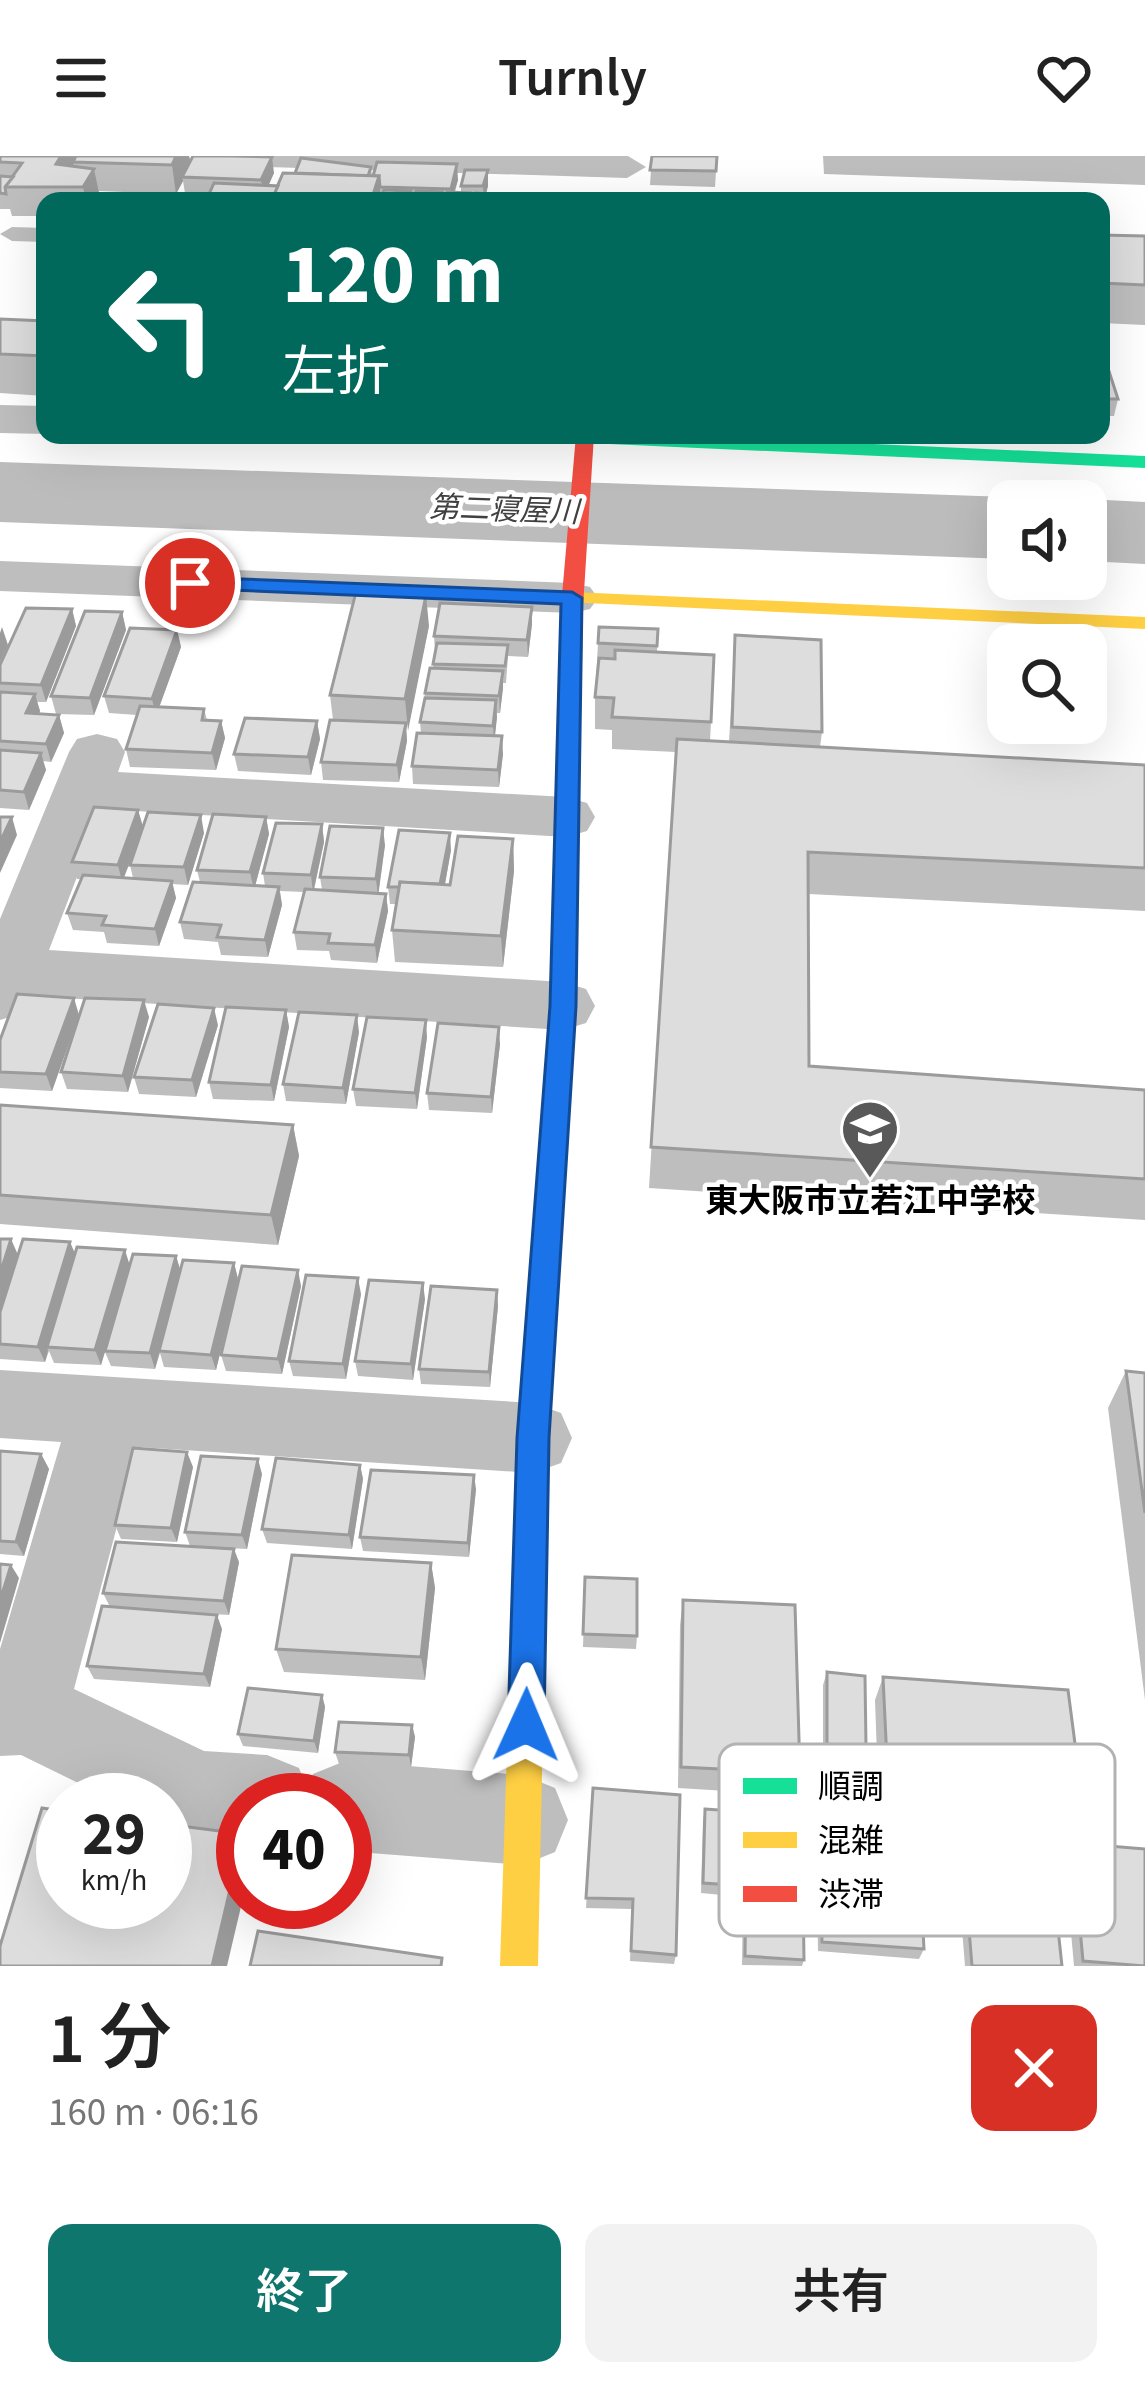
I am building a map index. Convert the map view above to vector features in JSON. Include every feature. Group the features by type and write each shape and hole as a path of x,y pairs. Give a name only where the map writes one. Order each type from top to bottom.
{"street":[{"path":"268,156 625,175"},
{"path":"0,419 36,421"},
{"path":"519,1966 533,1438 563,1006 572,598 584,444"},
{"path":"764,444 1145,461"},
{"path":"0,576 1145,623"},
{"path":"563,1006 5,984 90,771 566,818"},
{"path":"0,1404 533,1438"},
{"path":"109,1411 13,1712 200,1795 216,1796"},
{"path":"372,1808 523,1820"}],"lane":[{"path":"12,234 36,235"}],"building":[{"path":"0,156 61,156 56,164 94,169 83,187 5,187 22,163 0,162"},
{"path":"76,156 176,156 172,165 73,162"},
{"path":"193,156 272,157 261,180 182,177"},
{"path":"652,156 717,156 716,171 650,170"},
{"path":"301,158 371,167 368,176 295,173"},
{"path":"377,162 457,164 451,189 380,187 379,176 373,176"},
{"path":"465,170 488,170 483,186 461,186"},
{"path":"283,173 379,176 374,192 275,192"},
{"path":"0,176 13,177 6,194 0,193"},
{"path":"214,183 278,186 275,192 210,192"},
{"path":"1110,235 1145,236 1145,285 1110,283"},
{"path":"0,319 36,321 36,356 0,354"},
{"path":"1110,374 1118,399 1110,399"},
{"path":"356,592 426,595 405,699 330,695"},
{"path":"440,603 532,607 527,640 434,636"},
{"path":"26,608 72,609 41,685 0,683 0,665"},
{"path":"85,611 122,612 90,698 51,696"},
{"path":"599,627 658,629 657,646 598,643"},
{"path":"130,628 177,630 152,699 104,696"},
{"path":"735,635 821,640 822,732 732,727"},
{"path":"437,643 508,645 505,666 433,664"},
{"path":"615,650 714,655 711,722 612,717 614,698 595,697 599,658 615,659"},
{"path":"430,668 503,671 499,696 425,693"},
{"path":"0,692 35,694 26,713 59,715 46,744 0,741"},
{"path":"425,698 496,700 493,726 420,722"},
{"path":"140,706 204,709 202,720 221,721 212,753 126,749"},
{"path":"245,718 317,721 308,757 234,754"},
{"path":"330,720 406,723 397,765 321,762"},
{"path":"417,733 502,736 498,770 412,766"},
{"path":"677,739 1145,765 1145,868 808,852 809,1066 1145,1090 1145,1179 651,1147"},
{"path":"0,750 41,753 24,792 0,790"},
{"path":"94,807 138,810 118,865 72,862"},
{"path":"148,812 201,815 184,867 130,865"},
{"path":"213,814 266,817 250,872 197,870"},
{"path":"0,817 12,817 0,842"},
{"path":"276,823 322,824 311,875 263,873"},
{"path":"330,826 383,828 376,879 320,877"},
{"path":"399,830 450,833 440,884 400,882 399,887 388,887"},
{"path":"458,836 513,839 501,936 392,930 400,882 450,885"},
{"path":"83,875 172,881 155,929 102,925 106,916 67,913"},
{"path":"193,882 279,887 265,940 217,937 221,925 180,922"},
{"path":"305,889 386,894 375,945 328,943 330,934 294,932"},
{"path":"17,994 74,998 46,1074 0,1072 0,1040"},
{"path":"85,998 144,1000 123,1076 61,1072"},
{"path":"158,1004 214,1008 192,1080 134,1077"},
{"path":"226,1007 286,1010 271,1085 209,1082"},
{"path":"299,1012 357,1015 343,1088 283,1084"},
{"path":"367,1017 426,1020 415,1093 353,1089"},
{"path":"438,1023 499,1027 491,1097 427,1093"},
{"path":"0,1105 293,1125 271,1215 0,1195"},
{"path":"0,1239 11,1239 0,1274"},
{"path":"23,1239 70,1242 38,1347 0,1344 0,1312"},
{"path":"77,1247 125,1250 95,1350 47,1347"},
{"path":"133,1254 176,1256 150,1353 105,1351"},
{"path":"183,1260 234,1263 211,1355 159,1351"},
{"path":"242,1266 298,1270 278,1359 221,1355"},
{"path":"306,1275 358,1278 343,1364 289,1361"},
{"path":"369,1280 423,1283 411,1364 355,1361"},
{"path":"431,1286 497,1290 489,1372 419,1369"},
{"path":"1126,1371 1145,1373 1145,1513"},
{"path":"133,1448 187,1452 171,1528 115,1525"},
{"path":"0,1451 41,1454 16,1542 0,1541"},
{"path":"201,1456 258,1459 242,1535 185,1532"},
{"path":"276,1458 360,1465 349,1535 262,1529"},
{"path":"371,1470 474,1475 468,1543 360,1537"},
{"path":"116,1542 234,1549 224,1601 103,1593"},
{"path":"292,1555 431,1563 421,1657 276,1649"},
{"path":"0,1564 11,1565 0,1601"},
{"path":"585,1577 637,1579 637,1636 583,1634"},
{"path":"683,1600 795,1605 799,1744 719,1744 719,1769 681,1767"},
{"path":"102,1606 217,1615 204,1674 87,1666"},
{"path":"827,1672 865,1676 866,1744 827,1744"},
{"path":"883,1677 1068,1690 1075,1744 886,1744"},
{"path":"248,1688 322,1695 314,1741 238,1734"},
{"path":"339,1722 412,1725 409,1755 335,1752"},
{"path":"593,1788 680,1795 676,1955 631,1951 633,1899 586,1898"},
{"path":"705,1809 719,1810 719,1884 703,1883"},
{"path":"192,1827 216,1831 216,1929 221,1929 212,1966 0,1966 0,1946 36,1828 36,1929 192,1929"},
{"path":"1115,1847 1145,1849 1145,1966 1083,1961 1081,1936 1115,1936"},
{"path":"258,1931 442,1958 441,1966 250,1966"},
{"path":"745,1936 804,1936 804,1960 745,1956"},
{"path":"822,1936 923,1936 924,1949 822,1942"},
{"path":"970,1936 1059,1936 1062,1966 972,1966"}],"waterway":[{"name":"第二寝屋川","path":"0,492 987,527"},
{"name":"第二寝屋川","path":"1107,531 1145,533"}],"traffic: fast":[{"path":"744,444 1145,462"},
{"path":"546,1248 563,1006 572,607"}],"traffic: slow":[{"path":"572,598 1145,623"},
{"path":"519,1966 533,1438 546,1248"}],"traffic: jam":[{"path":"572,607 584,444"}],"place":[{"name":"東大阪市立若江中学校","path":"870,1180"}],"route":[{"path":"190,583 572,598 563,1006 533,1438 526,1725"}]}
